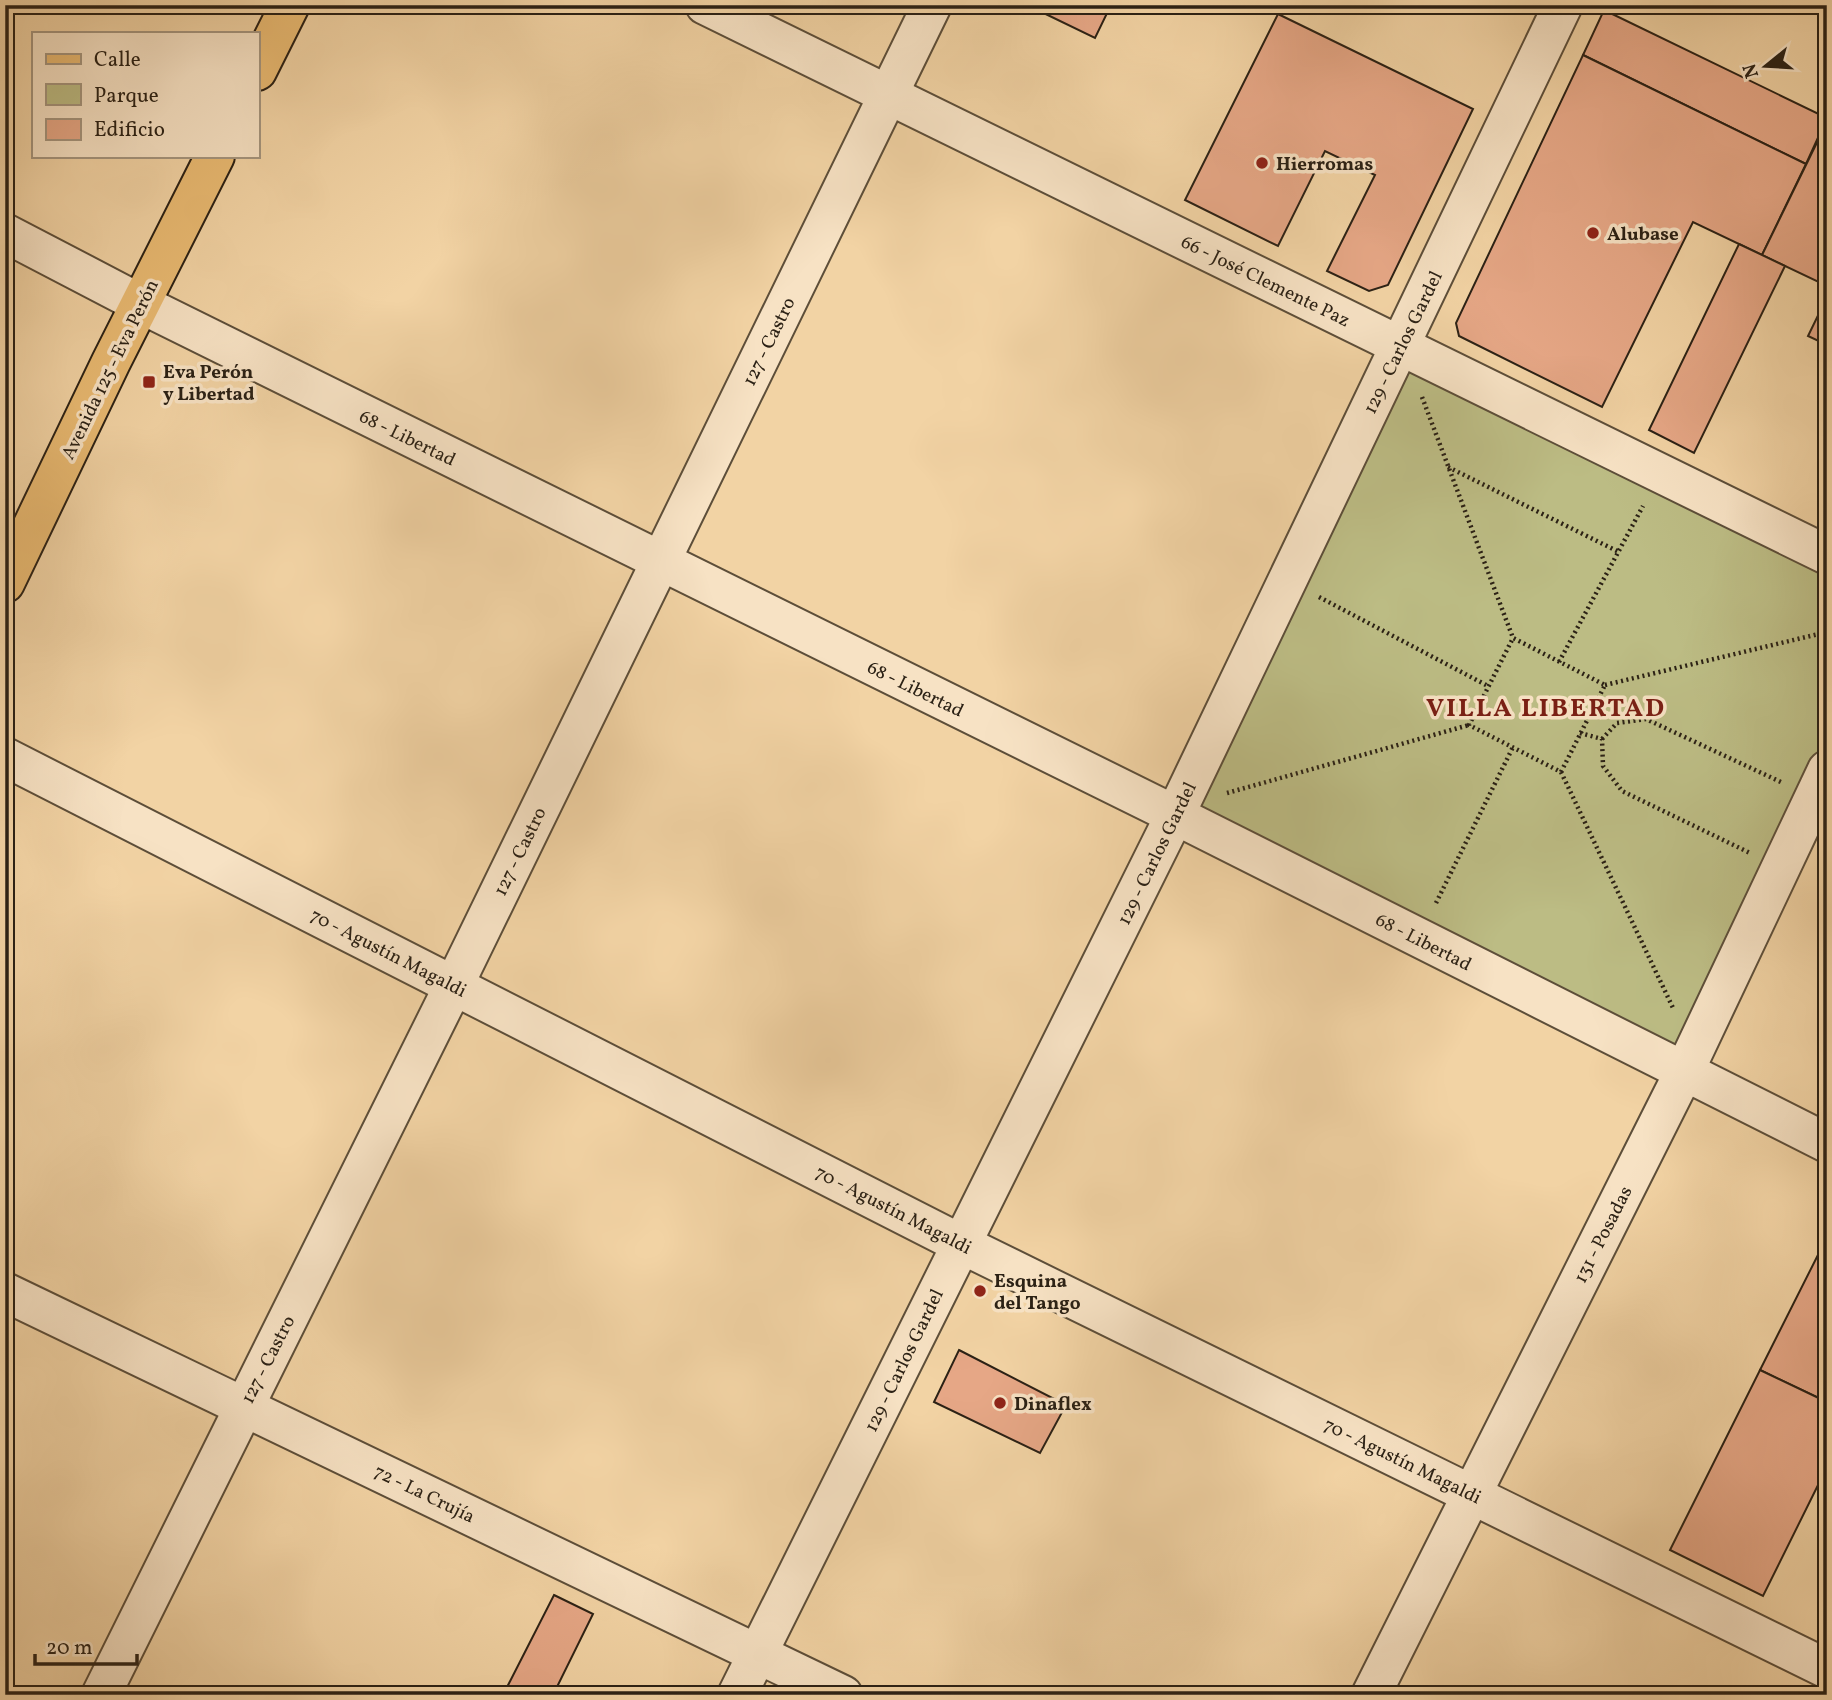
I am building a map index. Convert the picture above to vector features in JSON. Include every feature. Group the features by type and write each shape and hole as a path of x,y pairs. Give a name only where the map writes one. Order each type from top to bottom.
{"main road":[{"path":"259,67 290,5"},
{"name":"Avenida 125 - Eva Perón","path":"5,583 214,158"}],"street":[{"name":"66 - José Clemente Paz","path":"705,5 1827,555"},
{"name":"127 - Castro","path":"102,1695 454,985 932,5"},
{"name":"129 - Carlos Gardel","path":"737,1695 1175,816 1563,5"},
{"name":"68 - Libertad","path":"5,233 141,304 1175,816 1827,1143"},
{"name":"70 - Agustín Magaldi","path":"5,757 961,1244 1827,1669"},
{"name":"131 - Posadas","path":"1371,1695 1684,1072 1820,784"},
{"name":"72 - La Crujía","path":"5,1292 844,1695"}],"path":[{"path":"1419,389 1513,638 1605,685 1827,632"},
{"path":"1448,467 1619,552"},
{"path":"1559,662 1660,474"},
{"path":"1288,581 1488,686"},
{"path":"1469,725 1513,638"},
{"path":"1561,772 1605,685"},
{"path":"1779,867 1622,791 1604,766 1602,739 1617,723 1646,719 1820,784"},
{"path":"1215,796 1469,725 1561,772 1680,1023"},
{"path":"1580,733 1602,739"},
{"path":"1436,904 1513,747"}],"green space":[{"path":"1400,347 1827,555 1827,770 1684,1072 1175,815"}],"building":[{"path":"1027,5 1111,5 1095,38"},
{"path":"1604,10 1827,118 1806,164 1583,55"},
{"name":"Hierromas","path":"1278,14 1473,109 1388,285 1369,291 1327,271 1375,175 1325,151 1278,246 1185,200"},
{"name":"Alubase","path":"1583,55 1806,164 1762,255 1693,222 1602,407 1459,336 1456,323"},
{"path":"1827,122 1827,286 1762,255"},
{"path":"1739,244 1785,266 1694,453 1649,430"},
{"path":"1827,297 1827,345 1808,336"},
{"path":"1827,1237 1827,1402 1760,1370"},
{"name":"Dinaflex","path":"959,1350 1066,1405 1040,1453 934,1402"},
{"path":"1760,1370 1827,1402 1827,1467 1763,1596 1670,1550"},
{"path":"554,1595 593,1614 553,1695 503,1695"}],"place":[{"name":"Hierromas","path":"1262,163"},
{"name":"Alubase","path":"1593,233"},
{"name":"Eva Perón y Libertad","path":"149,382"},
{"name":"Esquina del Tango","path":"980,1291"},
{"name":"Dinaflex","path":"1000,1403"}],"district":[{"name":"VILLA LIBERTAD","path":"1546,707"}]}
